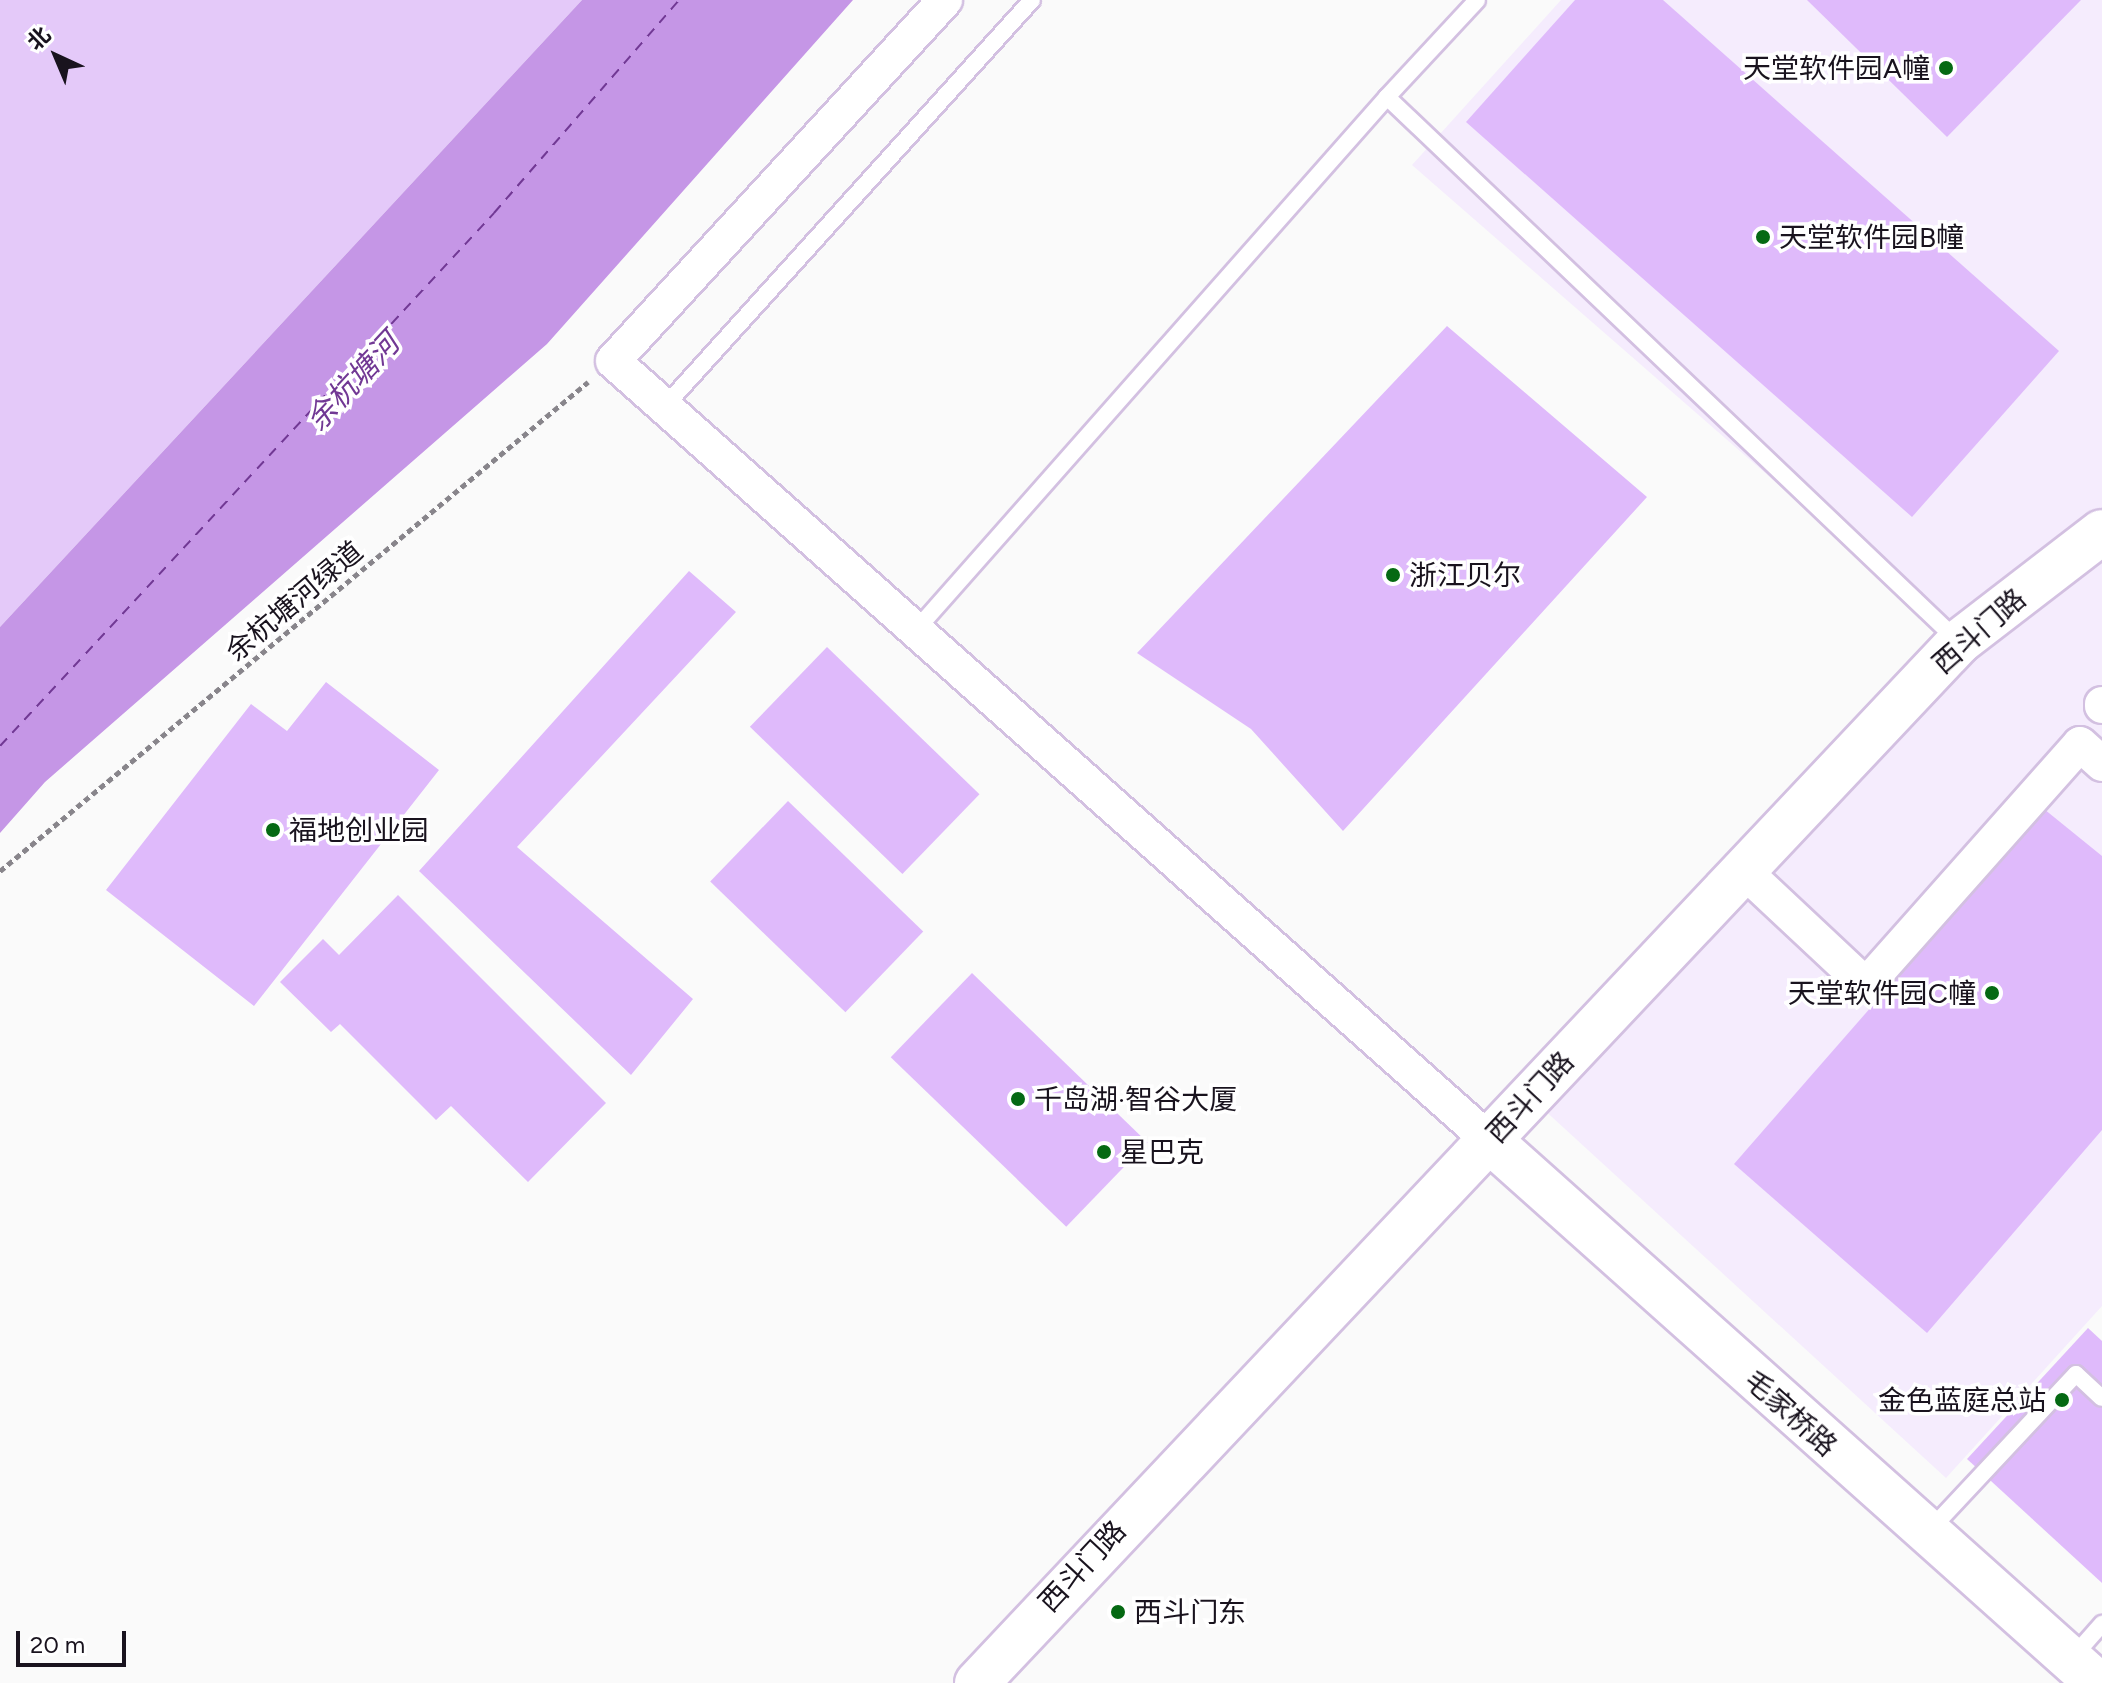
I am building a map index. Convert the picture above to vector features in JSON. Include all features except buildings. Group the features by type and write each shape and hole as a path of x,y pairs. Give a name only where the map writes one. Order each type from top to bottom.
{"street":[{"path":"945,0 613,361 1489,1140"},
{"name":"西斗门路","path":"977,1683 1959,642 2102,532"},
{"path":"1743,870 1866,985 2080,744 2102,764"},
{"name":"毛家桥路","path":"1489,1140 2084,1671"}],"lane":[{"path":"665,406 1032,0"},
{"path":"916,630 1387,97 1477,0"},
{"path":"1387,97 1959,642"},
{"path":"1927,1533 2076,1374 2102,1398"},
{"path":"2084,1671 2102,1624"}],"path":[{"name":"余杭塘河绿道","path":"0,871 613,361"}],"shaded area":[{"path":"0,0 582,0 0,627"},
{"path":"1561,0 2102,0 2102,1306 1946,1478 1529,1096 1959,642 1412,165"}],"water":[{"name":"余杭塘河","path":"582,0 853,0 547,344 45,782 0,833 0,627"}],"ferry route":[{"path":"0,746 494,213 679,0"}],"place":[{"name":"天堂软件园A幢","path":"1946,68"},
{"name":"天堂软件园B幢","path":"1763,237"},
{"name":"浙江贝尔","path":"1393,575"},
{"name":"福地创业园","path":"273,830"},
{"name":"天堂软件园C幢","path":"1992,993"},
{"name":"千岛湖·智谷大厦","path":"1018,1099"},
{"name":"星巴克","path":"1104,1152"},
{"name":"金色蓝庭总站","path":"2062,1400"},
{"name":"西斗门东","path":"1118,1612"}]}
